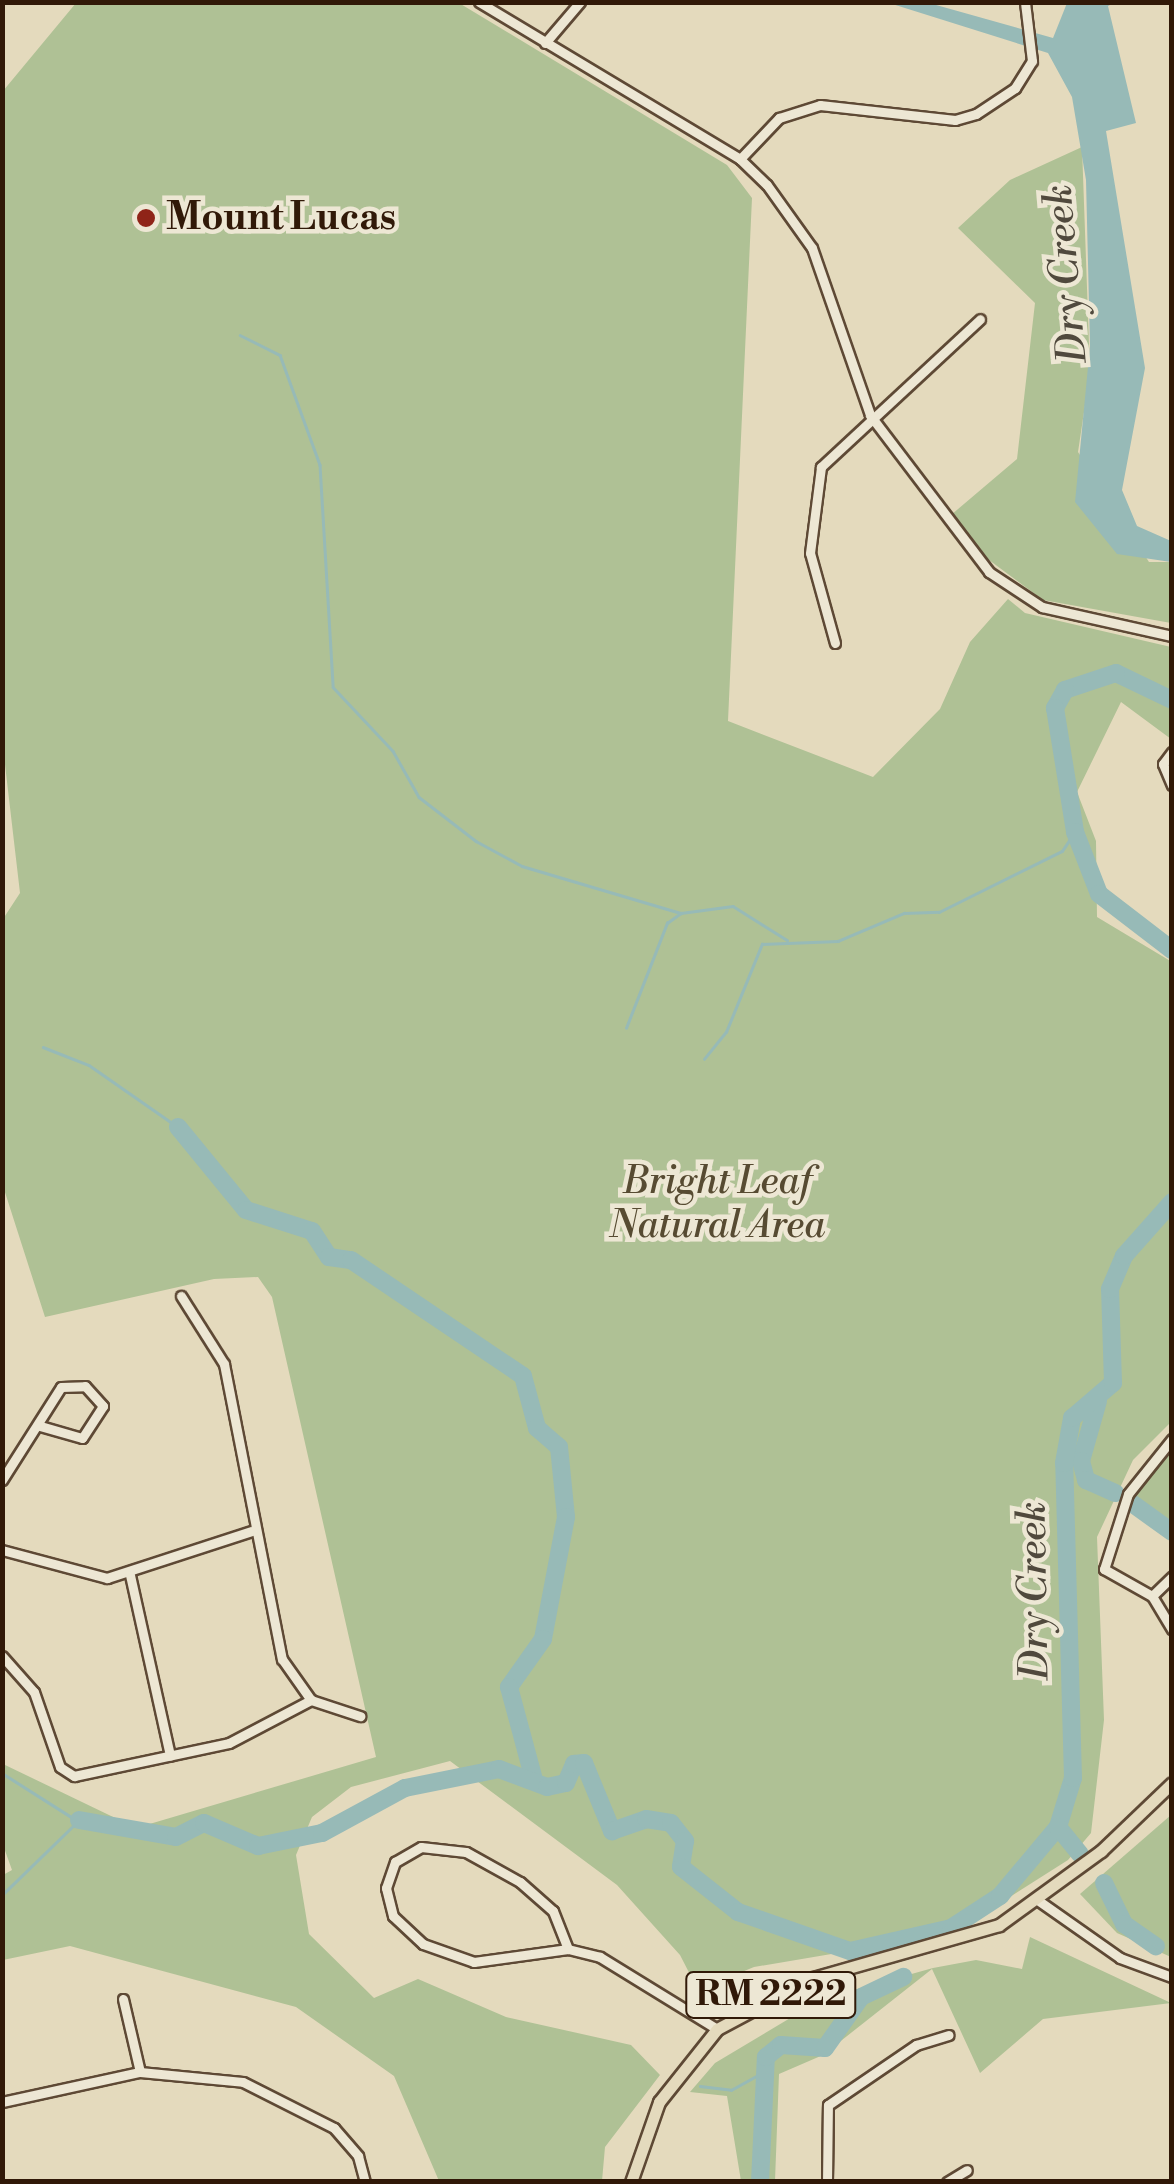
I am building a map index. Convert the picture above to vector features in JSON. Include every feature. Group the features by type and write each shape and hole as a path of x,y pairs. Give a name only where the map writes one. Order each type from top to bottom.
{"main road":[{"name":"RM 2222","path":"631,2182 659,2102 717,2028 813,1978 957,1942 1040,1901 1172,1783"}],"street":[{"path":"479,2 740,159 812,248 870,415 963,544 1018,595 1172,636"},
{"path":"545,44 580,2"},
{"path":"740,159 780,118 820,105 955,120 976,114 1014,88 1032,61 1034,22 1025,2"},
{"path":"835,644 810,554 821,467 870,415 980,318"},
{"path":"1172,752 1163,764 1172,785"},
{"path":"180,1296 220,1348 275,1643 311,1700 360,1716"},
{"path":"2,1480 40,1426 45,1401 72,1383 103,1406 82,1438 40,1426"},
{"path":"1172,1439 1128,1494 1104,1569 1152,1596 1172,1628"},
{"path":"2,1550 86,1576 130,1575 252,1532"},
{"path":"130,1575 170,1756"},
{"path":"1152,1596 1172,1576"},
{"path":"2,1656 34,1692 66,1773 170,1756 255,1734 311,1700"},
{"path":"568,1949 542,1899 488,1861 438,1847 395,1862 386,1888 393,1916 423,1944 474,1962 568,1949 600,1958 717,2028"},
{"path":"1040,1901 1120,1958 1172,1977"},
{"path":"123,1998 140,2072"},
{"path":"827,2182 822,2160 828,2105 916,2045 949,2034"},
{"path":"2,2102 140,2072 213,2076 279,2095 348,2140 365,2182"},
{"path":"948,2182 967,2170"}],"green space":[{"name":"Bright Leaf Natural Area","path":"76,3 459,3 727,165 752,198 728,721 873,777 940,709 970,642 1008,599 1025,613 1171,647 1171,739 1121,702 1077,792 1096,841 1097,917 1172,962 1171,1422 1133,1460 1097,1537 1104,1720 1091,1833 1068,1860 980,1916 920,1939 754,1967 698,1990 680,1955 617,1885 450,1761 351,1787 312,1817 296,1855 309,1934 374,1998 418,1979 506,2017 631,2045 660,2075 605,2147 602,2181 439,2181 394,2076 296,2007 70,1946 3,1960 3,1875 12,1870 3,1845 3,1764 136,1828 376,1757 272,1297 258,1277 214,1279 45,1317 3,1186 3,919 20,893 2,739 3,91"},
{"path":"1082,147 1090,372 1078,452 1149,562 1171,562 1171,623 1043,600 981,554 951,515 1017,459 1035,303 958,228 1010,180"},
{"path":"1171,1446 1171,1540 1131,1496"},
{"path":"1171,1815 1171,1957 1117,1933 1080,1894"},
{"path":"1030,1937 1171,2003 1043,2019 980,2073 932,1969 823,2055 779,2074 775,2181 741,2181 727,2096 690,2092 715,2063 822,1999 933,1968 976,1960 1022,1969"}],"water":[{"path":"889,3 929,3 1053,38 1067,3 1114,3 1108,6 1136,123 1106,131 1145,368 1122,490 1137,526 1171,541 1171,562 1117,554 1075,502 1090,346 1086,180 1072,97 1048,53"}],"waterway":[{"path":"240,335 280,355 320,465 333,687 393,751 419,797 476,841 522,866 681,913"},
{"name":"Dry Creek","path":"1172,700 1116,673 1065,690 1055,708 1075,832 1099,894 1172,950"},
{"path":"704,1059 726,1032 762,944 838,941 904,913 939,912 1062,851 1075,832"},
{"path":"626,1028 667,923 681,913 733,906 787,940"},
{"path":"43,1047 89,1065 178,1127"},
{"path":"178,1127 246,1210 312,1231 329,1257 351,1260 523,1376 537,1428 559,1447 566,1517 543,1639 509,1687 533,1776"},
{"path":"79,1820 176,1837 204,1823 258,1846 322,1833 405,1788 499,1769 547,1787 566,1783 574,1764 584,1763 612,1831 646,1819 671,1823 685,1841 681,1867 738,1912 850,1951 951,1928 1000,1896 1058,1827 1073,1778 1064,1463 1072,1418 1113,1383 1110,1289 1124,1256 1172,1202"},
{"path":"1098,1401 1081,1461 1086,1480 1115,1493"},
{"path":"1133,1504 1172,1532"},
{"path":"2,1773 76,1820"},
{"path":"2,1895 79,1820"},
{"path":"1058,1827 1080,1854"},
{"path":"1104,1883 1124,1924 1156,1946"},
{"name":"Dry Creek","path":"760,2182 766,2057 781,2045 825,2048 861,1997 903,1977"},
{"path":"700,2086 731,2090 760,2074"}],"place":[{"name":"Mount Lucas","path":"146,218"}]}
